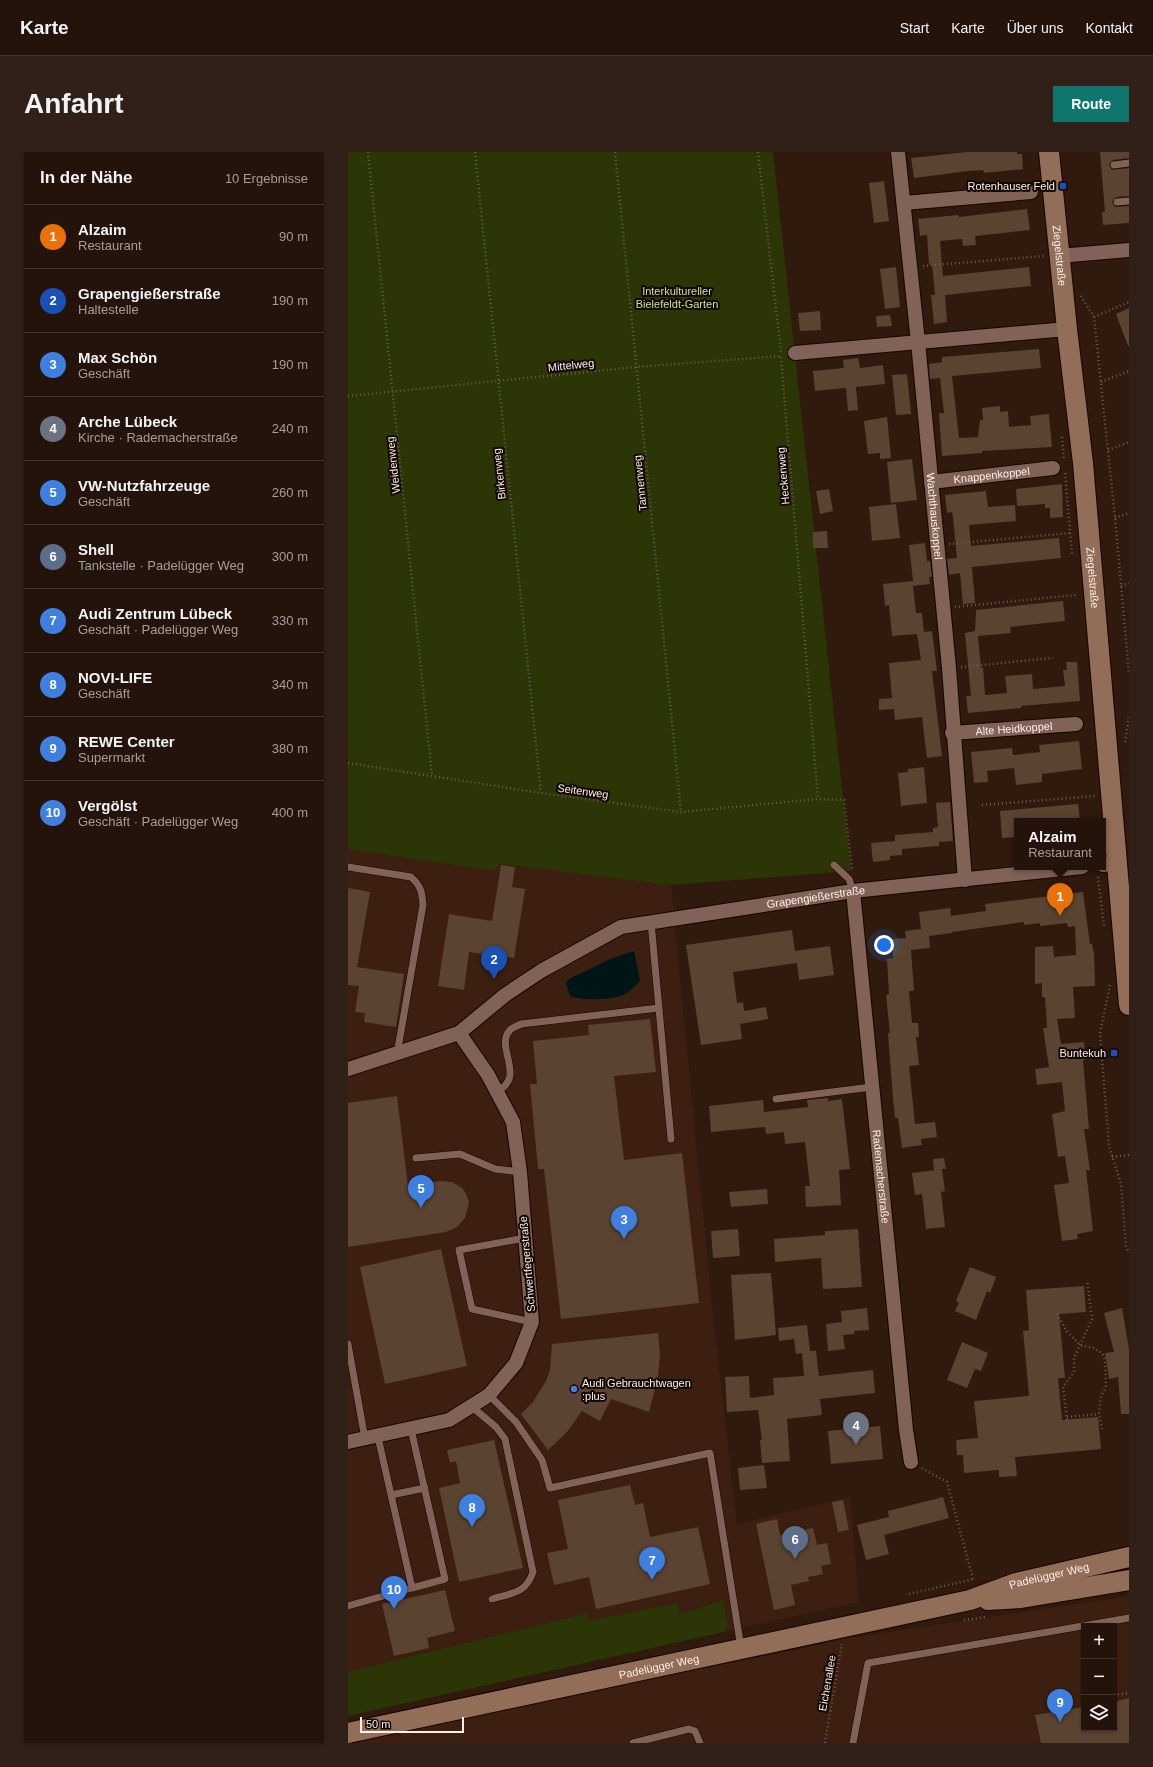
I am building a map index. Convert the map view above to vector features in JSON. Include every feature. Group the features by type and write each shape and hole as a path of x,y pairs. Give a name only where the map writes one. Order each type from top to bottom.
{"main road":[{"name":"Ziegelstraße","path":"1049,152 1048,256 1067,329 1083,463 1103,818"},
{"name":"Ziegelstraße","path":"1106,868 1129,1005"},
{"name":"Padelügger Weg","path":"348,1733 970,1600 1016,1583 1129,1557"},
{"name":"Padelügger Weg","path":"970,1600 1021,1598 1129,1580"}],"street":[{"name":"Wachthauskoppel","path":"898,152 911,267 949,668 952,733 965,880"},
{"path":"904,203 1031,192"},
{"path":"1048,256 1129,250"},
{"path":"788,355 1067,329"},
{"name":"Knappenkoppel","path":"931,482 1053,468"},
{"name":"Alte Heidkoppel","path":"952,733 1076,724"},
{"name":"Grapengießerstraße","path":"348,1069 397,1055 459,1033 505,994 541,971 621,927 853,891 1055,870"},
{"name":"Rademacherstraße","path":"853,891 906,1430 911,1462"},
{"name":"Schwertfegerstraße","path":"348,1442 449,1420 490,1395 516,1363 532,1322 520,1172 513,1122 488,1075 459,1033"}],"lane":[{"path":"1114,165 1129,163"},
{"path":"1117,202 1129,201"},
{"path":"834,865 848,878 853,891"},
{"path":"348,867 411,877 419,884 422,891 423,905 397,1055"},
{"path":"651,922 671,1139"},
{"path":"497,1091 504,1088 510,1077 507,1035 511,1029 529,1023 659,1008"},
{"path":"776,1099 872,1087"},
{"path":"416,1158 460,1154 495,1169 520,1172"},
{"path":"525,1238 459,1250 472,1309 532,1322"},
{"path":"348,1344 372,1438 391,1494 412,1588"},
{"path":"490,1395 516,1422 542,1460 550,1488 710,1452 741,1648"},
{"path":"472,1406 496,1427 505,1439 533,1572 529,1584 521,1591 492,1599"},
{"path":"348,1606 445,1579 411,1429"},
{"path":"391,1494 425,1488"},
{"path":"853,1743 868,1663 1129,1618"},
{"path":"633,1743 689,1729 695,1731 700,1743"}],"path":[{"name":"Weidenweg","path":"368,152 432,776"},
{"name":"Birkenweg","path":"475,152 497,381 541,793"},
{"name":"Tannenweg","path":"615,152 681,812"},
{"name":"Heckenweg","path":"758,152 788,355 818,799"},
{"path":"911,267 1048,256"},
{"path":"1081,289 1081,296 1094,317 1116,518 1129,674"},
{"path":"1094,317 1129,302"},
{"name":"Mittelweg","path":"348,396 636,366 788,355"},
{"path":"1101,382 1129,371"},
{"path":"1061,435 1072,556"},
{"path":"1108,450 1129,442"},
{"path":"1116,518 1129,513"},
{"path":"937,545 1070,533"},
{"path":"1121,586 1129,582"},
{"path":"1075,587 1077,603"},
{"path":"943,608 1076,595"},
{"path":"949,668 1053,658"},
{"path":"1125,749 1129,715"},
{"name":"Seitenweg","path":"348,764 681,812 818,799 844,800 854,883 853,891"},
{"path":"1094,788 1096,802"},
{"path":"982,805 1095,796"},
{"path":"1104,928 1106,870"},
{"path":"1110,981 1100,1034 1109,1146 1121,1184 1126,1246 1129,1253"},
{"path":"1112,1157 1129,1155"},
{"path":"1087,1280 1092,1318 1074,1358 1074,1372 1063,1387 1067,1418 1099,1414"},
{"path":"1057,1314 1066,1330 1080,1345 1093,1348 1102,1353 1105,1360 1106,1387 1101,1396 1099,1414 1102,1428"},
{"path":"911,1462 947,1482 973,1579"},
{"name":"Eichenallee","path":"825,1743 845,1626"},
{"path":"1117,1695 1129,1693"}],"shaded area":[{"path":"348,849 493,871 500,864 671,885 713,1315 737,1524 850,1497 859,1602 724,1632 728,1626 723,1600 680,1614 677,1603 589,1621 586,1613 348,1672"},
{"path":"634,951 640,981 628,992 618,997 604,999 582,999 570,996 566,983 569,979 610,959"},
{"path":"1129,1596 1129,1743 350,1743 612,1685 757,1658 849,1638"}],"green space":[{"name":"Interkultureller Bielefeldt-Garten","path":"348,152 773,152 851,871 671,885 500,864 493,871 348,849"},
{"path":"723,1600 728,1626 724,1632 348,1716 348,1672 587,1613 589,1621 677,1603 680,1614"}],"building":[{"path":"967,152 1017,152 1017,154 1022,154 1023,169 984,173 983,170 968,171 914,178 911,158"},
{"path":"1100,152 1129,152 1129,158 1113,160 1109,165 1112,170 1129,168 1129,196 1116,197 1112,202 1115,207 1129,206 1129,223 1103,225 1102,212 1105,212"},
{"path":"884,181 889,221 874,223 869,183"},
{"path":"1027,209 1030,230 975,236 976,245 963,246 962,239 940,241 943,276 1029,267 1031,286 945,295 947,322 934,324 931,295 935,295 932,264 929,265 927,235 920,236 918,219 958,215 959,217"},
{"path":"896,267 900,307 885,309 880,269"},
{"path":"1129,308 1129,346 1128,346 1116,314"},
{"path":"820,311 821,330 800,331 798,313"},
{"path":"890,315 892,326 877,327 876,316"},
{"path":"1039,349 1041,368 952,376 959,438 978,437 980,420 983,420 982,408 1000,406 1000,412 1008,411 1009,427 1031,425 1030,416 1049,414 1052,447 982,451 982,453 942,456 939,413 944,413 940,378 930,379 929,364 942,362 942,357"},
{"path":"858,358 860,368 883,365 885,384 856,387 858,410 848,411 846,388 815,391 813,371 844,368 843,360"},
{"path":"907,374 911,414 896,415 892,375"},
{"path":"887,417 891,458 880,459 880,453 868,454 864,421"},
{"path":"912,459 917,500 891,503 887,462"},
{"path":"1062,484 1063,517 1050,518 1050,508 1045,508 1045,504 1017,506 1016,489"},
{"path":"829,489 833,511 820,514 816,491"},
{"path":"986,491 988,507 1015,505 1016,521 969,525 971,546 1059,538 1061,558 972,567 975,603 963,604 960,573 949,575 947,559 957,558 953,517 952,512 947,513 945,495"},
{"path":"896,504 900,538 872,541 869,507"},
{"path":"827,531 828,548 813,548 813,532"},
{"path":"925,543 927,561 930,561 932,577 929,577 930,584 913,586 916,613 922,613 924,632 932,631 937,671 932,671 942,756 927,758 922,717 895,720 894,709 879,710 879,699 892,698 889,663 921,660 917,634 892,636 889,605 885,606 883,584 913,581 909,545"},
{"path":"1063,601 1065,621 1010,627 1011,633 978,636 981,668 983,667 985,695 1007,693 1005,676 1032,674 1033,689 1065,686 1063,670 1067,670 1066,662 1077,662 1080,701 1021,706 1021,708 968,713 966,696 971,696 965,633 975,631 976,610"},
{"path":"1079,741 1082,769 1042,774 1042,782 1016,785 1014,768 987,771 988,782 974,783 971,752 1012,748 1013,755 1040,752 1039,745"},
{"path":"924,767 927,803 901,806 898,773 908,772 908,769"},
{"path":"950,802 953,841 939,842 939,846 902,849 902,855 890,856 890,860 873,862 871,843 895,841 895,835 933,832 933,828 938,827 936,803"},
{"path":"1078,804 1080,818 1014,818 1014,837 1002,838 1000,811"},
{"path":"501,865 515,867 512,887 525,889 514,958 469,952 464,990 438,986 449,914 492,921"},
{"path":"348,888 370,892 357,967 404,974 396,1027 364,1022 365,1013 355,1012 359,986 348,985"},
{"path":"1083,892 1090,944 1092,944 1094,954 1095,986 1073,987 1075,1018 1057,1019 1061,1044 1084,1042 1085,1060 1083,1060 1089,1129 1084,1129 1090,1170 1086,1170 1093,1231 1077,1234 1078,1239 1062,1241 1054,1185 1069,1183 1065,1156 1058,1157 1052,1114 1065,1111 1062,1082 1037,1085 1035,1069 1049,1067 1043,1028 1047,1028 1045,997 1042,997 1042,983 1035,984 1035,947 1053,946 1054,957 1076,955 1075,926 1068,927 1067,923 1040,926 1040,923 1024,925 1024,922 952,932 929,936 930,948 911,950 914,991 909,991 912,1023 918,1023 919,1037 916,1037 919,1065 909,1066 915,1124 935,1122 937,1137 921,1139 922,1145 902,1148 898,1118 895,1118 893,1099 888,1033 890,1033 886,995 889,994 887,959 893,958 892,939 906,938 905,931 921,929 919,912 950,908 951,916 986,911 985,904"},
{"path":"792,930 795,951 830,946 834,975 799,980 797,963 733,972 737,1003 743,1002 744,1011 766,1007 768,1019 740,1024 742,1039 701,1045 686,945"},
{"path":"650,1019 656,1072 614,1076 624,1160 682,1153 699,1303 561,1319 544,1169 538,1169 530,1084 537,1084 533,1041 589,1035 588,1025"},
{"path":"397,1096 408,1186 440,1181 452,1182 462,1188 469,1202 465,1218 457,1227 446,1232 348,1247 348,1103"},
{"path":"828,1098 828,1101 842,1099 850,1169 839,1170 841,1205 806,1207 805,1186 810,1186 805,1142 785,1144 784,1132 766,1134 765,1127 711,1132 709,1106 763,1100 764,1112 808,1107 807,1100"},
{"path":"944,1158 946,1169 942,1169 945,1191 941,1192 945,1227 926,1229 922,1194 915,1195 912,1173 937,1170 934,1170 933,1159"},
{"path":"767,1189 768,1204 731,1207 729,1192"},
{"path":"738,1229 740,1256 713,1258 711,1231"},
{"path":"858,1229 862,1287 823,1289 821,1258 775,1262 774,1239 825,1235 825,1231"},
{"path":"441,1249 467,1366 385,1384 360,1267"},
{"path":"970,1267 996,1277 990,1293 987,1291 976,1320 955,1311 959,1302 956,1301"},
{"path":"771,1273 776,1335 735,1340 731,1275"},
{"path":"1084,1286 1086,1312 1059,1314 1065,1378 1058,1378 1062,1420 1098,1417 1101,1449 1015,1457 1017,1476 999,1477 999,1470 964,1473 963,1455 957,1455 956,1440 978,1438 974,1401 1029,1395 1023,1331 1029,1330 1026,1290"},
{"path":"867,1308 869,1330 854,1331 854,1334 843,1335 845,1349 828,1351 826,1324 842,1322 841,1311"},
{"path":"1122,1308 1129,1349 1129,1414 1121,1414 1118,1377 1109,1379 1105,1353 1114,1352 1104,1313"},
{"path":"807,1325 810,1351 816,1351 819,1376 873,1370 875,1393 820,1399 822,1415 787,1419 790,1461 762,1463 760,1440 762,1440 758,1410 727,1412 725,1377 749,1376 750,1398 774,1395 773,1378 804,1376 802,1353 796,1354 794,1339 779,1341 778,1328"},
{"path":"658,1333 660,1355 658,1377 649,1412 611,1399 600,1421 582,1411 567,1432 548,1450 521,1414 533,1402 546,1381 550,1370 552,1344"},
{"path":"962,1342 988,1353 981,1371 975,1369 967,1388 947,1380"},
{"path":"880,1426 883,1459 831,1464 828,1431"},
{"path":"494,1440 523,1568 459,1582 439,1488 460,1483 456,1461 450,1463 447,1450"},
{"path":"764,1465 767,1488 740,1490 738,1468"},
{"path":"630,1485 635,1505 643,1503 650,1537 698,1527 710,1584 596,1609 589,1577 554,1585 547,1553 568,1549 558,1500"},
{"path":"943,1497 949,1518 884,1535 889,1554 866,1560 857,1525 889,1517 888,1511"},
{"path":"843,1500 849,1530 838,1532 832,1502"},
{"path":"777,1519 780,1535 813,1528 817,1545 827,1543 831,1564 821,1566 823,1574 808,1577 809,1581 791,1585 795,1605 774,1610 756,1524"},
{"path":"445,1590 455,1631 427,1638 429,1648 394,1656 382,1604"},
{"path":"1129,1698 1129,1743 1041,1743 1035,1715 1081,1707 1081,1731 1117,1731 1117,1701"}],"place":[{"name":"Rotenhauser Feld","path":"1063,186"},
{"name":"Alzaim","path":"1060,916"},
{"name":"Grapengießerstraße","path":"494,979"},
{"name":"Buntekuh","path":"1114,1053"},
{"name":"VW-Nutzfahrzeuge","path":"421,1208"},
{"name":"Max Schön","path":"624,1239"},
{"name":"Audi Gebrauchtwagen :plus","path":"574,1389"},
{"name":"Arche Lübeck","path":"856,1445"},
{"name":"NOVI-LIFE","path":"472,1527"},
{"name":"Shell","path":"795,1559"},
{"name":"Audi Zentrum Lübeck","path":"652,1580"},
{"name":"Vergölst","path":"394,1609"},
{"name":"REWE Center","path":"1060,1722"}]}
